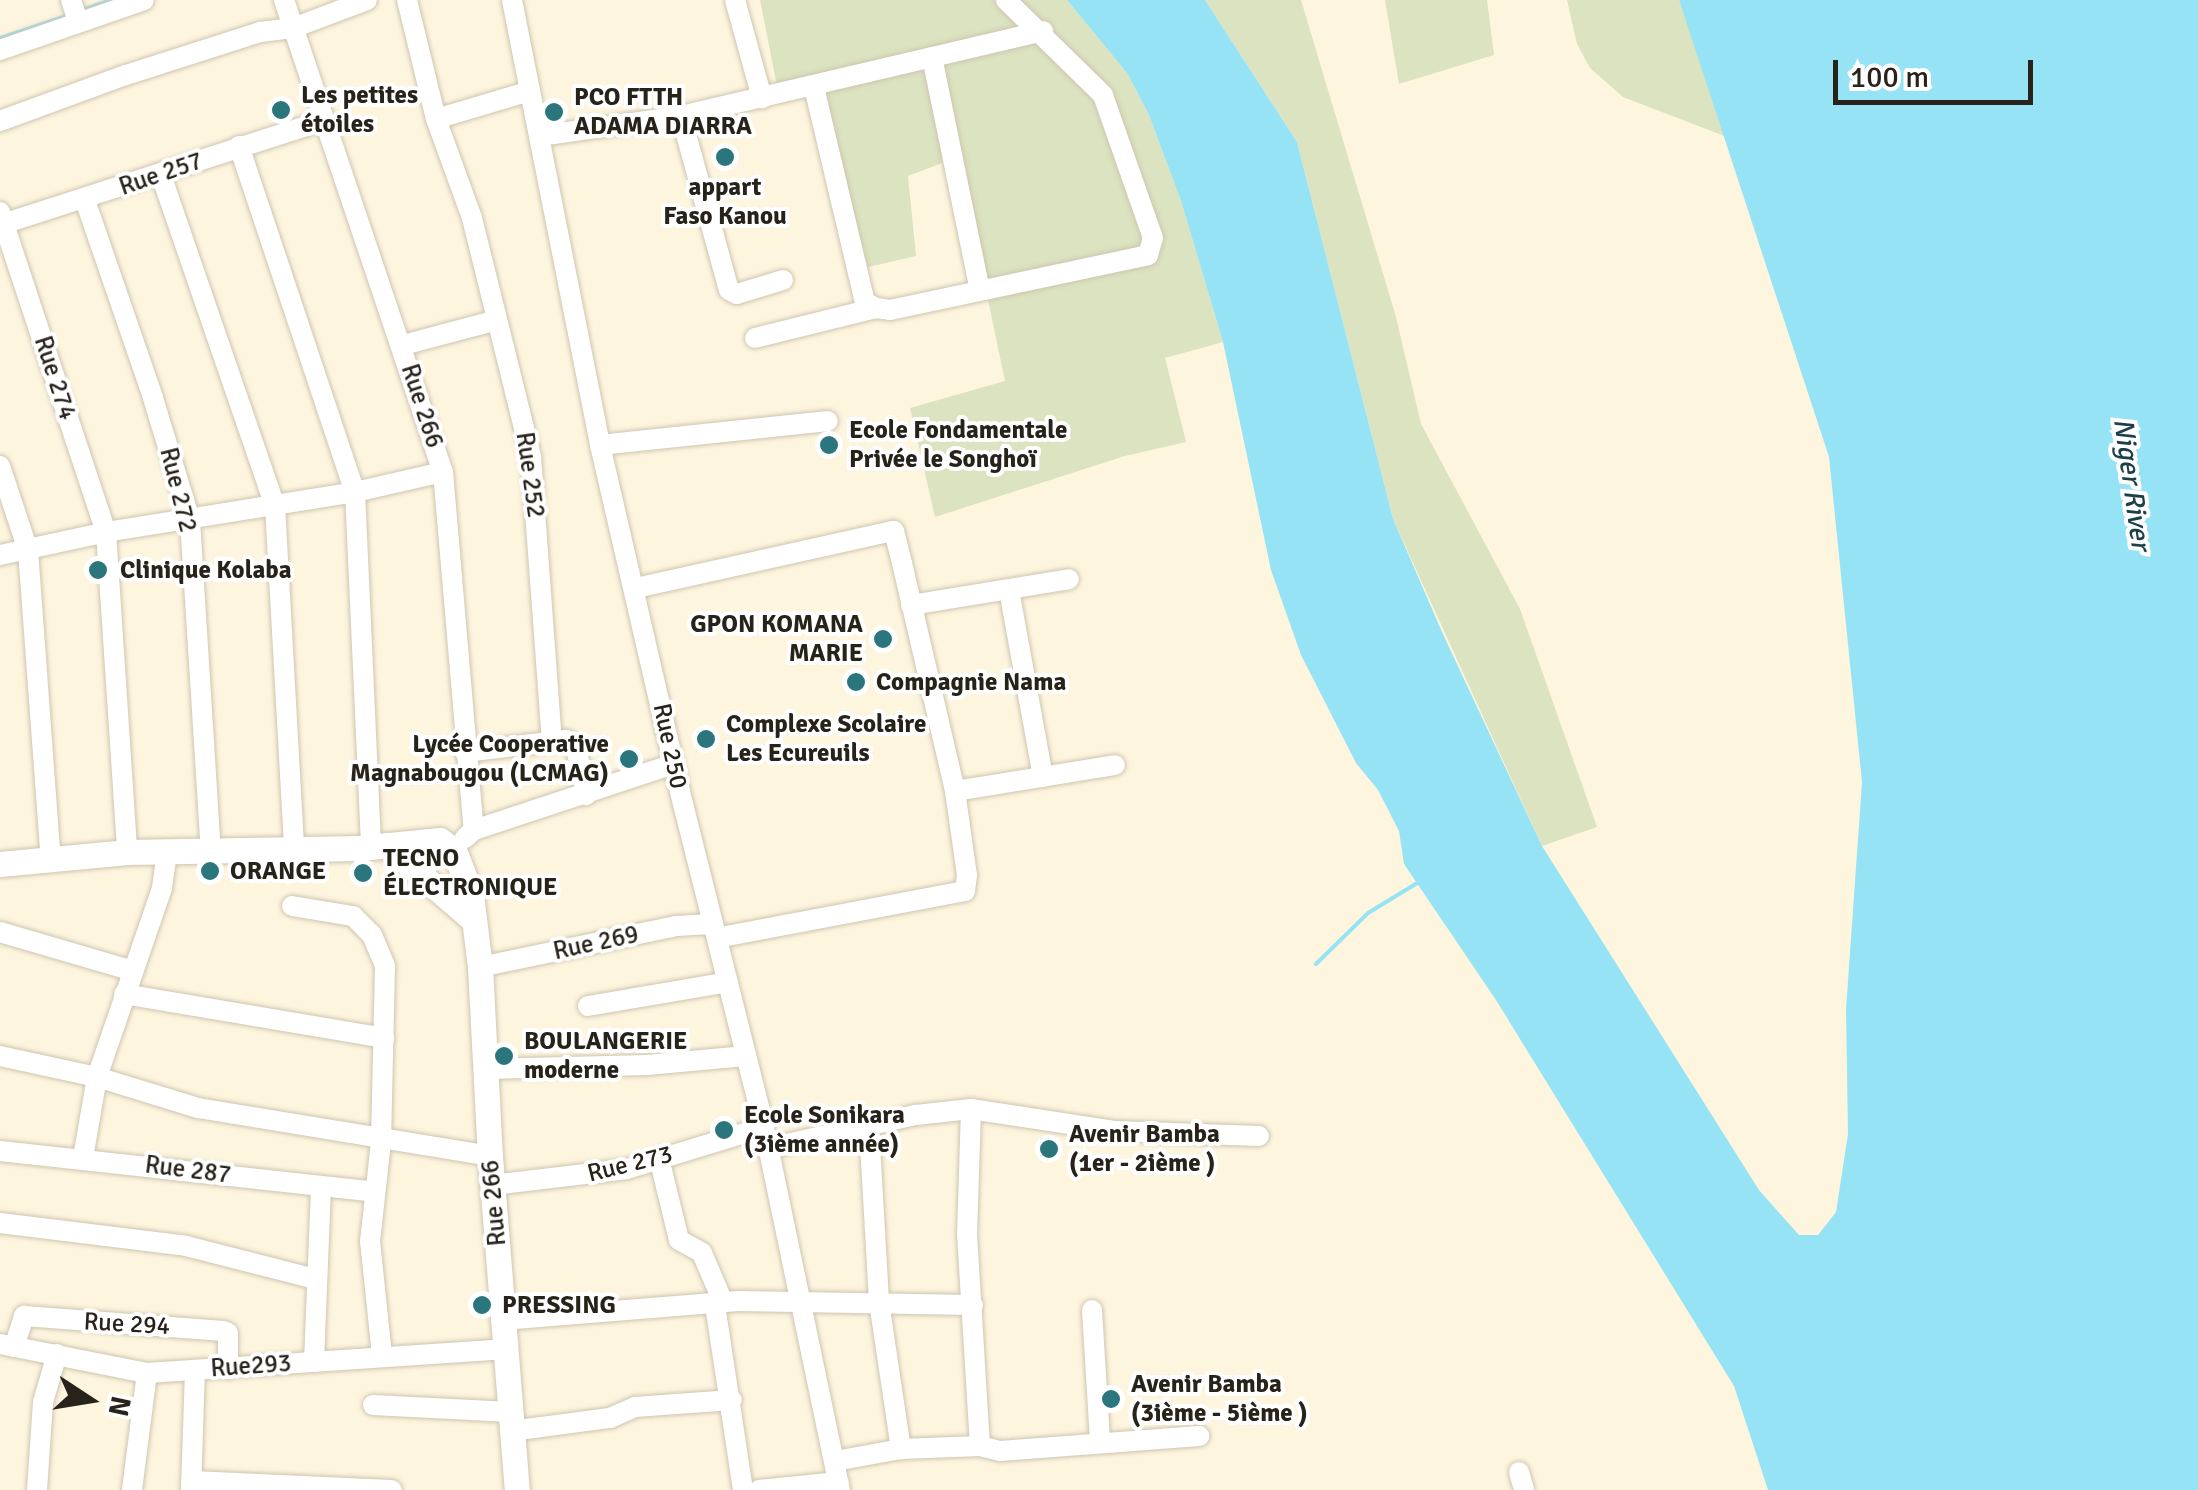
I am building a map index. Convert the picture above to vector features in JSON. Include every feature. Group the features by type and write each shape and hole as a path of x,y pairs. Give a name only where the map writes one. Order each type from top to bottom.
{"main road":[{"path":"0,864 127,852 211,853 440,840 454,850"},
{"path":"378,846 475,926"},
{"name":"Rue 266","path":"454,850 470,894 480,968 490,1156 517,1490"}],"street":[{"path":"70,0 78,22"},
{"path":"0,50 144,0"},
{"name":"Rue 266","path":"284,0 443,472 464,752 474,830"},
{"path":"0,121 243,37 293,28 368,0"},
{"name":"Rue 252","path":"406,0 436,119 472,218 531,457 547,632 552,742"},
{"name":"Rue 250","path":"512,0 600,445 767,1137 838,1478"},
{"path":"736,0 762,98"},
{"path":"814,87 865,302 876,308 890,310 1148,255 1152,248 1103,95 1043,31 1006,0"},
{"path":"539,136 680,116 1043,31"},
{"path":"932,57 980,290"},
{"path":"436,119 530,91"},
{"path":"680,116 729,290 737,294 782,280"},
{"name":"Rue 257","path":"1,220 85,200 239,146 322,122"},
{"path":"239,146 355,492 378,846"},
{"path":"161,175 275,506 294,849"},
{"name":"Rue 272","path":"85,200 190,520 211,853"},
{"name":"Rue 274","path":"1,220 106,532 127,852"},
{"path":"755,338 876,308"},
{"path":"403,346 497,320"},
{"path":"600,445 828,421"},
{"path":"0,466 28,550 51,860"},
{"path":"0,554 106,532 355,492 443,472"},
{"path":"636,588 894,531 954,791 1115,765"},
{"path":"911,605 1069,579"},
{"path":"1009,590 1043,777"},
{"path":"464,752 552,742 574,744 586,795"},
{"path":"454,850 474,830 674,764"},
{"name":"Rue 269","path":"480,968 676,926 715,931 966,891 968,874 954,791"},
{"path":"83,1158 97,1078 162,888 168,852"},
{"path":"292,906 353,916 372,935 386,966 381,1142 370,1241 382,1356"},
{"path":"0,932 133,971"},
{"path":"588,1006 728,982"},
{"path":"124,994 384,1038"},
{"path":"0,1056 97,1078 198,1108 381,1142 490,1156"},
{"path":"486,1069 647,1065 746,1056"},
{"path":"971,1110 967,1234 980,1446"},
{"name":"Rue 273","path":"493,1185 597,1175 659,1158 767,1137 870,1127 916,1115 971,1110 1114,1131 1258,1136"},
{"path":"870,1127 879,1302 901,1449"},
{"name":"Rue 287","path":"0,1152 375,1192"},
{"path":"659,1158 678,1240 702,1254 719,1304 743,1490"},
{"path":"314,1362 321,1186"},
{"path":"0,1223 186,1246 315,1279"},
{"path":"502,1320 801,1300 973,1305"},
{"path":"1092,1310 1100,1441"},
{"name":"Rue 294","path":"7,1346 24,1316 223,1331 228,1333 228,1368"},
{"name":"Rue293","path":"7,1346 147,1374 505,1349"},
{"path":"37,1490 43,1402 57,1354"},
{"path":"196,1370 191,1485 392,1490"},
{"path":"132,1490 147,1374"},
{"path":"373,1405 512,1421 610,1418 635,1407 732,1400"},
{"path":"758,1490 838,1478 901,1449 980,1446 1000,1451 1199,1436"}],"green space":[{"path":"760,0 1067,0 1127,73 1149,115 1181,201 1223,342 1165,358 1186,442 1125,456 935,517 910,408 1005,381 958,157 908,176 916,256 868,267 818,76 777,86"},
{"path":"1205,0 1301,0 1396,317 1421,424 1520,609 1597,827 1542,846 1393,519 1297,142"},
{"path":"1385,0 1487,0 1494,55 1399,84"},
{"path":"1567,0 1679,0 1727,137 1623,97 1590,68 1577,44"}],"water":[{"name":"Niger River","path":"1067,0 1205,0 1297,142 1393,519 1542,846 1759,1190 1799,1235 1818,1235 1836,1212 1848,1134 1846,1009 1862,782 1829,457 1679,0 2198,0 2198,1490 1768,1490 1734,1386 1496,1000 1404,864 1399,831 1378,790 1356,763 1301,655 1271,570 1223,342 1181,201 1149,115 1127,73"}],"waterway":[{"path":"82,10 111,0"},
{"path":"0,38 69,15"},
{"path":"1316,964 1368,913 1419,882"}],"place":[{"name":"Les petites étoiles","path":"281,110"},
{"name":"PCO FTTH ADAMA DIARRA","path":"554,112"},
{"name":"appart Faso Kanou","path":"725,157"},
{"name":"Ecole Fondamentale Privée le Songhoï","path":"829,445"},
{"name":"Clinique Kolaba","path":"98,570"},
{"name":"GPON KOMANA MARIE","path":"883,639"},
{"name":"Compagnie Nama","path":"856,682"},
{"name":"Complexe Scolaire Les Ecureuils","path":"706,739"},
{"name":"Lycée Cooperative Magnabougou (LCMAG)","path":"629,759"},
{"name":"ORANGE","path":"210,871"},
{"name":"TECNO ÉLECTRONIQUE","path":"363,873"},
{"name":"BOULANGERIE moderne","path":"504,1056"},
{"name":"Ecole Sonikara (3ième année)","path":"724,1130"},
{"name":"Avenir Bamba (1er - 2ième )","path":"1049,1149"},
{"name":"PRESSING","path":"482,1305"},
{"name":"Avenir Bamba (3ième - 5ième )","path":"1111,1399"}]}
